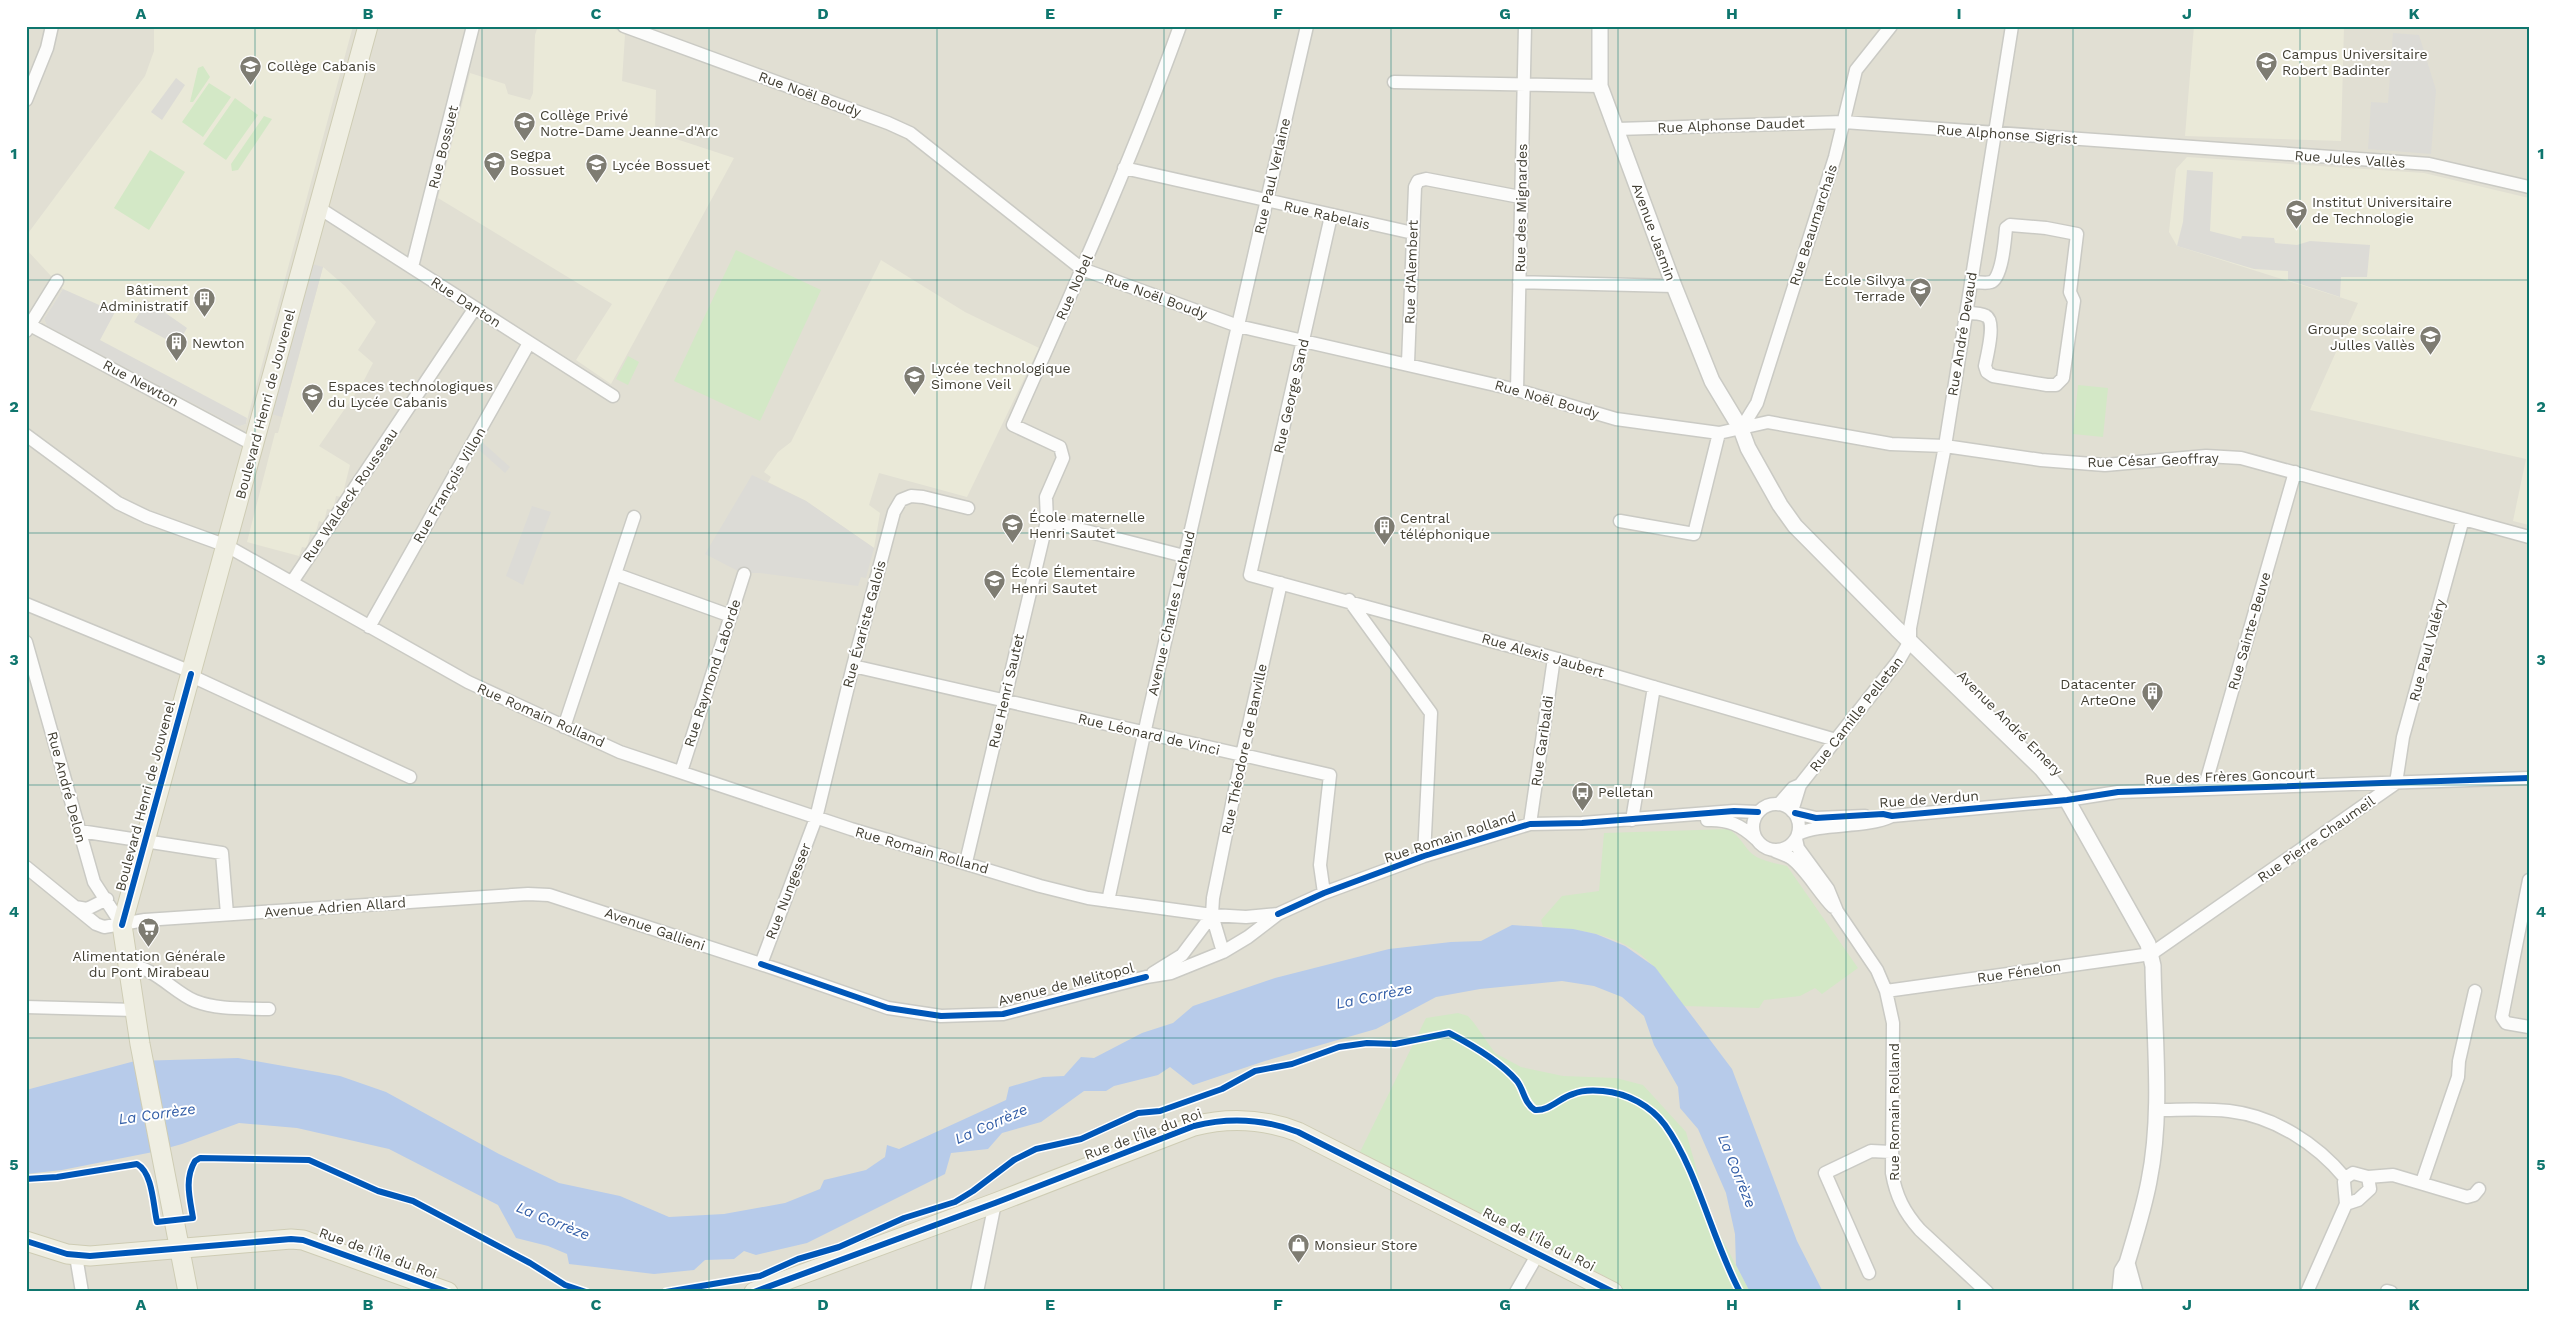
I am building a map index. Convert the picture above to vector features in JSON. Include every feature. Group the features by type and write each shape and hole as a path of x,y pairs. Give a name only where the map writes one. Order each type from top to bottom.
{"main road":[{"name":"Boulevard Henri de Jouvenel","path":"122,925 368,26"},
{"path":"122,925 140,1044 188,1292"},
{"name":"Rue de l'Île du Roi","path":"754,1292 995,1203 1194,1126 1222,1121 1256,1121 1276,1124 1298,1132 1539,1252 1612,1292"},
{"name":"Rue de l'Île du Roi","path":"76,1256 291,1239 303,1240 448,1292"},
{"path":"26,1241 76,1256"}],"street":[{"path":"26,100 47,48 52,26"},
{"name":"Rue Bossuet","path":"412,267 473,26"},
{"name":"Rue Noël Boudy","path":"624,26 888,123 910,133 1082,269 1238,326 1408,363 1517,390 1616,419 1718,433 1741,429"},
{"name":"Rue Nobel","path":"1047,521 1046,497 1063,458 1060,447 1013,425 1082,269 1180,26"},
{"name":"Rue Paul Verlaine","path":"1238,326 1307,26"},
{"name":"Rue des Mignardes","path":"1517,390 1520,198 1526,26"},
{"name":"Avenue Jasmin","path":"1600,26 1600,86 1674,286 1712,381 1741,429"},
{"name":"Rue Beaumarchais","path":"1741,429 1757,403 1836,157 1856,70 1891,26"},
{"name":"Rue André Devaud","path":"1910,641 1910,628 1945,446 2012,26"},
{"path":"1394,82 1523,83 1600,86"},
{"name":"Rue Alphonse Daudet","path":"1617,129 1844,122"},
{"name":"Rue Alphonse Sigrist","path":"1844,122 2170,146"},
{"name":"Rue Jules Vallès","path":"2170,146 2429,164 2529,187"},
{"name":"Rue Rabelais","path":"1124,168 1413,234"},
{"name":"Rue d'Alembert","path":"1408,363 1415,188 1418,181 1426,179 1520,198"},
{"name":"Rue Danton","path":"318,208 613,396"},
{"name":"Rue George Sand","path":"1250,575 1331,216"},
{"path":"1966,313 1986,316 1990,320 1991,327 1985,366 1986,372 1993,376 2047,385 2056,385 2063,378 2074,301 2070,292 2077,234 2046,228 2010,225 2006,228 1999,272 1995,280 1990,283 1971,281"},
{"path":"1519,282 1674,286"},
{"path":"27,327 57,288"},
{"name":"Rue Waldeck Rousseau","path":"292,582 475,308"},
{"name":"Avenue Charles Lachaud","path":"1108,901 1144,732 1238,326"},
{"name":"Rue Newton","path":"27,327 91,353 236,429 254,444"},
{"name":"Rue François Villon","path":"368,626 529,343"},
{"name":"Rue César Geoffray","path":"1741,429 1768,422 1891,444 1945,446 2041,460 2105,465 2206,456 2241,458 2529,537"},
{"name":"Avenue André Emery","path":"1741,429 1748,448 1780,505 1795,526 2042,770 2066,800 2148,944 2151,954 2156,1110 2150,1181 2127,1262 2122,1271 2120,1292"},
{"path":"1620,521 1694,534 1718,433"},
{"name":"Rue Romain Rolland","path":"26,435 118,503 146,517 227,546 475,686 620,752 816,818 1040,886 1108,901 1212,915 1246,917 1278,914 1324,893 1424,856 1530,824 1632,820 1705,813 1758,812"},
{"name":"Rue Sainte-Beuve","path":"2204,789 2295,472"},
{"name":"Rue Évariste Galois","path":"816,818 852,666 892,521 900,500 911,496 922,497 968,508"},
{"path":"564,727 634,517"},
{"name":"Rue Paul Valéry","path":"2396,783 2403,737 2463,519"},
{"path":"1047,521 1184,556"},
{"name":"Rue Henri Sautet","path":"966,862 1047,521"},
{"path":"615,574 731,616"},
{"name":"Rue Raymond Laborde","path":"681,772 744,574"},
{"name":"Rue Alexis Jaubert","path":"1250,575 1349,600 1836,740"},
{"name":"Rue Théodore de Banville","path":"1212,915 1213,898 1242,756 1281,583"},
{"path":"1349,600 1431,713 1424,856"},
{"path":"26,604 184,669 410,777"},
{"name":"Rue Camille Pelletan","path":"1794,812 1800,785 1899,660 1910,641"},
{"name":"Rue André Delon","path":"26,642 31,678 80,831 94,882 107,899 122,925"},
{"name":"Rue Garibaldi","path":"1530,824 1554,658"},
{"name":"Rue Léonard de Vinci","path":"852,666 1330,775 1320,865 1324,893"},
{"path":"1632,820 1654,687"},
{"path":"2396,783 2529,778"},
{"name":"Rue des Frères Goncourt","path":"2066,800 2118,792 2396,783"},
{"name":"Rue Pierre Chaumeil","path":"2151,954 2396,783"},
{"name":"Rue Camille Pelletan","path":"1779,804 1793,788 1800,785"},
{"name":"Rue de Verdun","path":"1794,812 1816,818 1883,814 1892,816 2066,800"},
{"path":"1770,804 1779,804 1794,812 1799,821 1797,836 1790,846 1772,850 1757,841 1753,824 1758,812 1770,804"},
{"name":"Rue de Verdun","path":"1797,836 1808,829 1846,827 1882,821 1892,816"},
{"name":"Rue Nungesser","path":"761,964 816,818"},
{"name":"Rue Romain Rolland","path":"1660,818 1675,821 1733,822 1744,828 1757,841"},
{"path":"80,831 222,853 227,914"},
{"name":"Rue Romain Rolland","path":"1797,836 1798,848 1828,889 1837,911 1877,970 1886,991 1893,1024 1892,1152 1894,1186 1902,1206 1910,1219 1987,1292"},
{"name":"Rue Romain Rolland","path":"1772,850 1790,857 1820,895 1837,911"},
{"name":"Avenue Adrien Allard","path":"26,867 96,924 104,927 146,920 227,914 528,894 549,895"},
{"path":"2529,880 2502,1017 2506,1023 2529,1027"},
{"name":"Avenue Gallieni","path":"549,895 761,964"},
{"path":"75,907 87,909 107,899"},
{"name":"Avenue de Melitopol","path":"761,964 888,1008 941,1016 1002,1014 1146,977 1171,973 1223,952 1248,938 1278,914"},
{"path":"1212,915 1223,952"},
{"path":"1146,977 1182,955 1212,915"},
{"name":"Rue Fénelon","path":"1886,991 2151,954"},
{"path":"128,966 139,966 194,1000 204,1004 218,1007 269,1008"},
{"path":"2422,1182 2458,1077 2459,1061 2475,991"},
{"path":"26,1007 135,1010"},
{"path":"2156,1110 2227,1110 2257,1117 2306,1141 2332,1162 2345,1178 2346,1204 2307,1292"},
{"path":"1869,1273 1825,1173 1871,1151 1892,1152"},
{"path":"2345,1178 2353,1173 2368,1177 2393,1175 2422,1182 2467,1197 2474,1195 2479,1189"},
{"path":"2346,1204 2365,1195 2371,1184 2368,1177"},
{"path":"977,1292 995,1203"},
{"path":"1516,1292 1539,1252"},
{"path":"76,1256 82,1292"},
{"path":"2127,1262 2135,1292"}],"shaded area":[{"path":"26,26 2529,26 2529,1292 26,1292"},
{"path":"154,26 353,26 246,424 240,426 47,326 44,319 63,289 26,249 26,236 145,76 154,51"},
{"path":"538,26 610,26 625,35 622,81 656,90 655,132 734,158 611,384 576,360 612,304 438,198 470,73 505,84 508,94 530,100 533,93 535,35"},
{"name":"Campus Universitaire Robert Badinter","path":"2194,26 2344,26 2341,141 2185,136"},
{"path":"2393,33 2419,35 2436,90 2431,154 2368,149 2371,102 2388,103"},
{"path":"176,78 185,85 162,120 151,112"},
{"path":"2187,157 2424,173 2529,198 2529,525 2513,521 2526,459 2310,410 2358,303 2177,246 2169,232 2176,169"},
{"path":"2187,170 2213,172 2210,231 2241,239 2242,236 2274,238 2275,243 2297,245 2310,241 2370,245 2367,277 2341,277 2340,297 2288,280 2288,271 2254,269 2177,246 2183,222"},
{"name":"Lycée technologique Simone Veil","path":"881,260 965,312 1039,348 967,497 879,473 869,505 880,513 874,548 806,501 768,482 771,477 764,472 778,452 791,442"},
{"path":"312,264 323,267 282,417 271,414"},
{"name":"Espaces technologiques du Lycée Cabanis","path":"323,267 345,286 376,322 358,350 373,363 362,384 319,446 350,465 342,497 336,496 333,510 327,509 324,523 319,521 315,535 310,534 307,548 302,547 299,556 247,542 275,433 278,433"},
{"path":"63,289 115,312 100,340 247,418 246,424 234,425 47,326 44,319"},
{"path":"147,300 187,328 177,345 134,322"},
{"path":"482,442 510,467 505,473 477,448"},
{"path":"752,475 806,501 874,548 866,578 861,577 858,586 760,573 750,573 749,575 705,554"},
{"path":"532,506 551,512 523,585 506,576"}],"green space":[{"path":"203,66 210,77 193,102 190,102 198,68"},
{"path":"209,83 231,97 203,137 182,122"},
{"path":"235,98 258,115 226,160 203,144"},
{"path":"264,116 272,119 238,170 232,171 231,164"},
{"path":"150,150 185,172 149,230 114,208"},
{"path":"736,250 821,290 760,421 674,381"},
{"path":"628,356 639,362 628,385 616,379"},
{"path":"2078,385 2108,388 2103,437 2073,434"},
{"path":"1729,829 1758,858 1787,866 1858,968 1822,994 1815,988 1800,996 1764,1000 1759,1008 1683,1006 1652,965 1636,951 1624,944 1584,931 1543,927 1541,920 1562,896 1599,891 1604,833"},
{"path":"1458,1013 1468,1016 1495,1053 1521,1067 1563,1076 1616,1078 1643,1085 1686,1132 1709,1214 1750,1292 1628,1292 1601,1274 1360,1152 1426,1018"}],"water":[{"name":"La Corrèze","path":"1512,925 1573,929 1596,934 1625,946 1655,967 1732,1069 1797,1241 1823,1292 1750,1292 1736,1265 1735,1234 1726,1193 1698,1129 1680,1108 1678,1087 1654,1045 1644,1016 1622,997 1594,986 1562,981 1480,989 1436,997 1376,1029 1265,1061 1193,1085 1170,1067 1158,1075 1114,1086 1106,1091 1084,1091 1041,1122 1002,1133 988,1149 951,1153 945,1174 807,1243 756,1255 744,1251 734,1259 705,1260 694,1270 654,1274 569,1264 567,1254 548,1246 516,1238 498,1205 389,1149 297,1128 239,1123 182,1144 153,1152 62,1170 26,1174 26,1090 135,1061 238,1058 340,1076 386,1092 499,1154 559,1183 620,1196 669,1217 724,1214 785,1203 820,1189 824,1180 866,1170 885,1157 887,1145 899,1149 1006,1100 1009,1087 1043,1077 1064,1076 1081,1057 1094,1058 1142,1033 1173,1023 1193,1006 1275,978 1389,949 1451,942 1481,941"}],"cycle path":[{"path":"122,925 191,674"},
{"path":"1795,813 1816,818 1883,814 1892,816 2067,800 2118,792 2529,778"},
{"path":"1278,914 1324,893 1424,856 1530,824 1582,823 1734,811 1758,812"},
{"path":"761,964 888,1008 941,1016 1003,1014 1146,977"},
{"path":"666,1292 760,1276 798,1259 839,1247 904,1218 955,1202 1014,1160 1036,1149 1081,1139 1138,1113 1160,1111 1222,1089 1255,1071 1292,1064 1339,1047 1367,1043 1395,1044 1449,1033 1494,1060 1510,1074 1517,1081 1526,1100 1535,1110 1550,1106 1576,1093 1595,1090 1621,1094 1646,1106 1653,1112 1665,1125 1687,1163 1730,1272 1740,1292"},
{"path":"754,1292 995,1203 1194,1126 1220,1121 1259,1122 1298,1132 1613,1292"},
{"path":"26,1179 57,1177 137,1164 146,1174 152,1190 157,1222 193,1218 189,1196 189,1182 195,1161 200,1158 309,1160 378,1191 413,1201 530,1263 565,1285 586,1292"},
{"path":"26,1241 67,1254 90,1256 291,1239 303,1240 448,1292"}],"place":[{"name":"Campus Universitaire Robert Badinter","path":"2266,81"},
{"name":"Collège Cabanis","path":"251,85"},
{"name":"Collège Privé Notre-Dame Jeanne-d'Arc","path":"524,142"},
{"name":"Segpa Bossuet","path":"494,181"},
{"name":"Lycée Bossuet","path":"596,184"},
{"name":"Institut Universitaire de Technologie","path":"2296,229"},
{"name":"École Silvya Terrade","path":"1921,307"},
{"name":"Bâtiment Administratif","path":"204,317"},
{"name":"Groupe scolaire Julles Vallès","path":"2431,356"},
{"name":"Newton","path":"176,362"},
{"name":"Lycée technologique Simone Veil","path":"915,395"},
{"name":"Espaces technologiques du Lycée Cabanis","path":"312,413"},
{"name":"École maternelle Henri Sautet","path":"1013,544"},
{"name":"Central téléphonique","path":"1384,545"},
{"name":"École Élementaire Henri Sautet","path":"995,599"},
{"name":"Datacenter ArteOne","path":"2152,711"},
{"name":"Pelletan","path":"1582,811"},
{"name":"Alimentation Générale du Pont Mirabeau","path":"149,947"},
{"name":"Monsieur Store","path":"1298,1264"}]}
